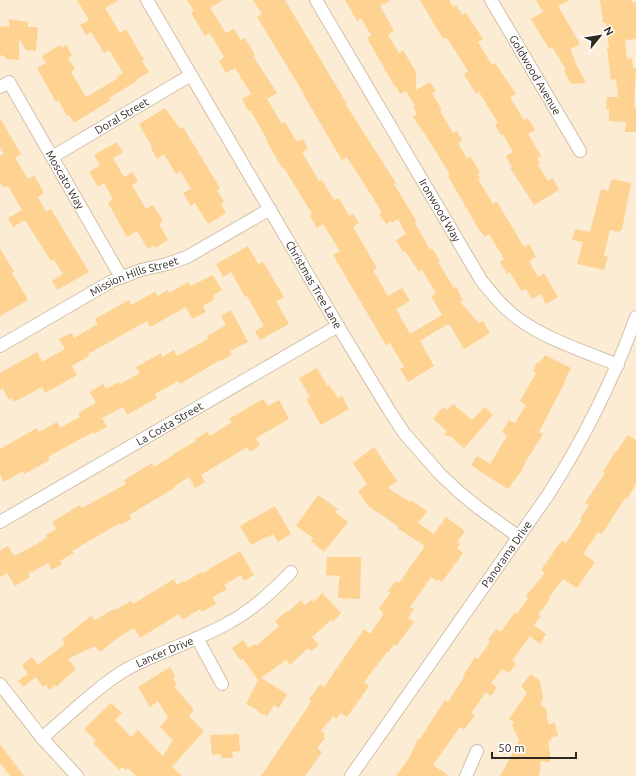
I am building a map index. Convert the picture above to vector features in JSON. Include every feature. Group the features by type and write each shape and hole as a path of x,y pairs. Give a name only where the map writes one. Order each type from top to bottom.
{"street":[{"name":"Ironwood Way","path":"316,0 481,280 493,295 520,320 539,332 618,365"},
{"name":"Goldwood Avenue","path":"491,0 580,151"},
{"name":"Christmas Tree Lane","path":"151,1 191,75 338,326 404,433 421,454 459,492 519,537"},
{"name":"Doral Street","path":"52,157 191,75"},
{"name":"Moscato Way","path":"5,85 52,157 121,277"},
{"name":"Mission Hills Street","path":"0,346 121,277 187,257 270,209"},
{"name":"Panorama Drive","path":"350,776 519,537 570,461 589,426 618,365 636,317"},
{"name":"La Costa Street","path":"0,522 338,326"},
{"name":"Lancer Drive","path":"42,738 108,682 126,670 230,622 254,607 274,591 291,572"},
{"path":"197,638 222,684"},
{"path":"0,684 42,738 77,776"},
{"path":"466,776 477,751"}],"building":[{"path":"77,0 119,0 105,8 120,33 126,29 144,60 142,61 149,72 109,98 111,100 74,123 69,115 67,116 59,101 56,102 37,68 46,63 42,56 60,45 62,48 66,45 72,55 68,58 75,69 71,72 86,97 117,79 116,77 123,73 109,50 104,53 91,32 86,35 80,25 89,20"},
{"path":"187,0 223,0 210,8 226,33 234,29 241,40 245,38 255,55 253,56 277,93 267,99 282,124 285,122 297,142 303,139 308,149 302,152 319,181 322,180 334,200 339,198 349,216 353,214 359,223 353,227 377,268 373,270 388,296 402,288 410,301 396,309 410,334 442,315 431,296 436,293 422,270 419,272 405,251 403,252 396,240 406,234 398,219 392,223 391,221 386,224 379,214 382,212 347,157 342,160 257,17 262,14 253,0 285,0 347,104 346,105 396,183 394,184 417,222 415,223 430,250 432,248 440,261 438,262 454,288 456,287 463,300 460,302 479,323 483,321 490,333 464,349 449,324 436,331 420,341 434,366 408,382 400,369 404,367 390,343 386,345 333,255 340,251 323,224 317,228 310,216 312,214 284,168 282,168 250,110 248,111 242,99 251,94 235,68 226,73 219,61 224,57 210,33 205,36 191,13 194,11"},
{"path":"345,0 391,0 380,6 394,31 388,35 399,53 403,50 416,72 416,90 430,82 436,91 432,93 442,110 440,111 453,133 457,131 462,141 458,143 467,159 470,156 480,172 478,174 480,178 478,179 493,204 497,202 524,247 529,244 536,257 529,261 538,277 544,273 558,297 546,304 541,294 532,299 526,289 521,291 510,272 507,274 500,262 504,259 489,234 485,237 478,228 448,176 450,175 413,117 417,114 413,107 415,106 406,91 400,94 396,86 395,87 367,38 371,35 361,18 357,21"},
{"path":"420,0 449,0 453,7 456,5 462,15 466,13 483,39 478,42 492,65 495,63 516,94 510,97 524,120 528,118 535,130 528,134 541,156 537,158 540,164 538,165 548,181 553,178 559,190 534,205 510,168 512,167 506,156 513,152 503,134 501,135 495,125 498,123 479,92 476,94 464,74 468,71 447,38 443,39"},
{"path":"536,0 570,0 558,6 580,44 570,49 586,83 571,84 564,71 566,70 552,47 549,49 531,19 543,12"},
{"path":"600,0 632,0 632,2 636,2 636,39 625,40 627,59 632,58 633,68 636,68 634,107 636,107 636,132 625,132 626,122 609,121 609,109 606,109 607,97 618,97 616,79 611,80 606,23 603,23"},
{"path":"8,19 28,22 28,27 38,27 36,51 26,50 19,39 19,60 5,59 6,57 0,55 0,26 9,27"},
{"path":"165,108 180,129 183,127 220,188 217,190 224,202 221,204 226,213 208,224 195,203 191,206 183,193 191,189 180,171 176,174 164,154 157,159 139,124"},
{"path":"0,118 21,154 15,158 28,179 34,175 44,193 38,197 46,212 51,209 89,272 57,290 52,281 63,274 54,260 51,261 25,220 13,227 8,218 22,210 8,186 3,187 0,182 0,156 4,154 0,147"},
{"path":"117,142 123,152 113,158 124,177 133,172 138,182 132,185 146,209 153,205 163,221 159,224 168,240 155,248 154,245 148,249 137,231 127,237 108,203 113,199 104,183 98,187 89,172 100,165 94,155"},
{"path":"612,179 631,183 622,230 620,230 620,232 610,230 604,256 608,257 604,270 577,264 583,242 572,240 575,229 590,232 601,189 608,191"},
{"path":"248,246 258,264 263,262 284,297 276,301 289,324 260,340 255,331 264,326 247,296 245,297 231,272 223,277 216,264"},
{"path":"0,248 14,272 12,273 28,300 0,316"},
{"path":"213,275 222,290 213,296 215,299 203,306 206,312 192,319 186,307 150,327 147,321 88,354 89,356 72,366 77,375 45,393 42,387 14,402 12,398 9,400 3,389 0,390 0,373 37,352 42,362 65,349 59,339 71,333 74,338 98,324 95,319 129,300 131,305 155,292 158,296 168,290 169,293 188,282 191,286"},
{"path":"231,310 248,342 230,351 232,355 221,361 220,360 180,384 178,381 155,394 157,398 127,415 123,407 102,418 107,427 94,434 93,432 48,457 50,460 24,474 23,471 4,482 0,474 0,449 37,428 39,432 57,422 60,428 80,417 78,413 96,403 90,392 103,384 106,389 119,382 120,384 140,373 136,367 161,353 162,357 174,350 177,356 208,339 207,336 226,325 221,316"},
{"path":"545,355 571,368 539,432 543,434 520,473 508,489 471,465 477,456 490,464 507,436 502,432 509,420 515,423 526,405 520,401 536,373 533,371 537,362 539,363"},
{"path":"317,368 327,386 329,385 338,398 342,396 349,409 321,425 306,399 310,397 299,378"},
{"path":"263,399 268,406 279,400 289,419 256,438 260,445 250,452 247,447 201,475 205,482 195,488 189,477 176,485 173,489 129,515 131,519 121,525 120,523 72,551 74,553 60,561 62,564 52,570 48,563 28,574 30,577 15,586 7,573 0,577 0,551 8,546 14,556 37,544 47,537 46,535 56,529 52,522 80,505 82,508 126,484 124,480 152,463 154,467 196,441 195,439 207,432 210,436 232,422 229,419"},
{"path":"453,404 472,420 485,407 493,415 464,448 452,437 444,435 447,431 433,419 443,407 447,410"},
{"path":"628,435 636,440 636,484 627,499 625,498 602,534 598,532 583,554 595,562 577,588 563,579 549,597 550,598 546,605 538,614 541,616 534,625 546,634 540,644 530,636 512,661 516,664 509,673 502,669 491,683 497,688 491,696 486,692 471,713 475,715 464,730 460,727 433,765 449,776 396,776 409,758 418,739 420,739 445,700 448,702 475,657 478,659 490,642 488,640 496,629 501,632 515,612 517,614 528,598 526,596 545,573 541,570 562,540 566,543 582,520 580,519 589,505 585,503 605,473 603,472 615,452"},
{"path":"374,447 397,481 388,488 410,502 411,500 427,511 418,523 434,534 446,517 465,531 457,542 460,544 457,548 463,553 442,582 431,577 410,607 414,609 408,618 414,622 396,646 394,644 388,653 387,652 364,682 369,686 347,717 341,713 336,719 333,716 321,731 325,734 323,737 325,738 317,748 322,752 305,776 261,776 309,705 311,701 309,700 320,684 324,687 364,629 370,634 383,615 383,612 379,609 390,593 388,591 396,581 399,583 425,546 397,528 398,526 368,506 358,491 367,484 353,463"},
{"path":"318,495 338,509 335,512 348,522 324,552 311,541 313,538 296,526"},
{"path":"275,506 291,534 278,542 273,534 251,545 240,526"},
{"path":"240,551 254,575 244,581 241,575 224,585 227,589 213,597 216,604 202,612 200,609 182,620 179,614 140,638 134,628 119,637 100,652 95,646 68,659 76,669 56,687 55,685 49,690 46,685 43,687 36,677 23,687 18,681 28,674 22,665 32,657 38,665 65,644 62,639 91,616 95,620 131,601 133,604 174,579 177,585 183,581 184,582 202,572 203,573"},
{"path":"327,557 361,557 360,599 338,598 339,578 341,576 326,575"},
{"path":"322,593 341,613 333,622 331,620 312,637 319,645 311,651 308,648 290,665 286,660 261,678 287,694 279,708 274,705 267,716 259,713 257,710 246,704 258,680 243,659 240,660 232,648 243,640 248,648 255,644 256,646 279,626 275,621 287,611 288,612 301,600 305,605 312,599 314,602"},
{"path":"170,667 175,676 173,678 177,685 174,686 194,710 189,716 204,731 172,767 182,776 136,776 128,768 126,770 122,767 119,770 93,743 96,741 84,729 111,703 122,713 115,720 131,737 138,730 163,756 173,740 160,727 168,718 158,701 150,707 138,687"},
{"path":"531,674 540,681 543,699 540,704 546,709 548,724 555,723 558,736 551,737 552,740 548,741 550,762 541,761 539,776 500,776 519,740 512,726 514,722 509,719 527,693 521,686"},
{"path":"239,734 240,751 232,752 233,758 221,758 221,754 212,755 210,735"},
{"path":"0,744 24,776 10,776 0,763"}]}
